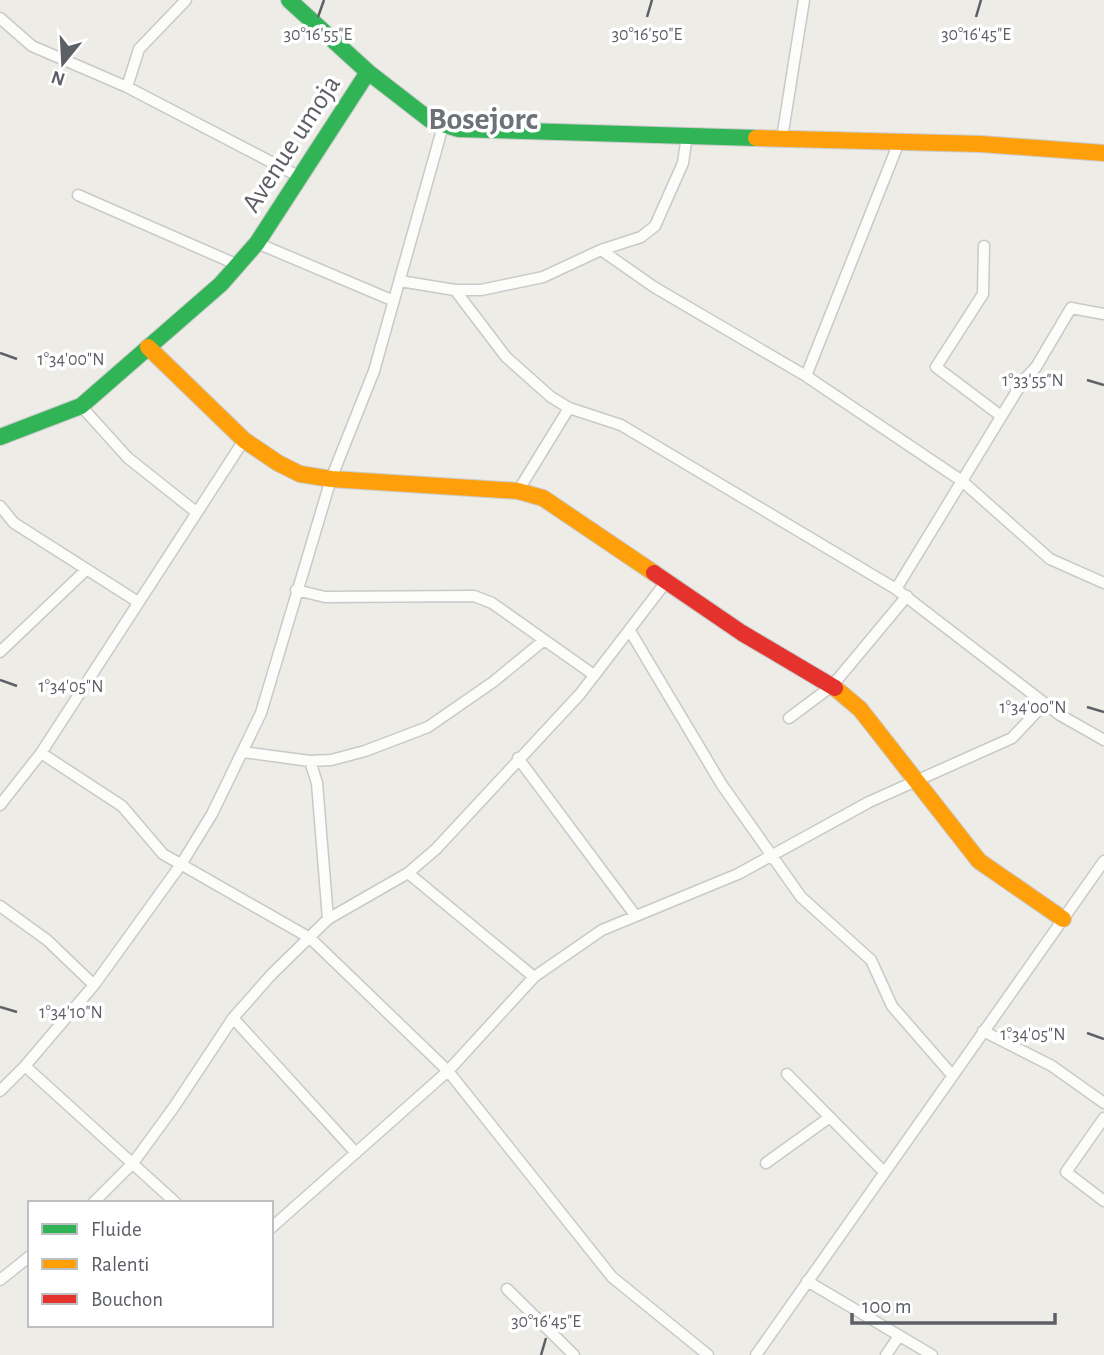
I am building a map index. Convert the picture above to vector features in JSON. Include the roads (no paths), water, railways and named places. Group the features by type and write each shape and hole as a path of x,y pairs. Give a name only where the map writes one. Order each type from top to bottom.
{"street":[{"path":"127,87 139,50 187,0"},
{"path":"289,0 368,72 430,120 458,129 981,144 1104,153"},
{"path":"782,138 804,0"},
{"path":"0,18 32,47 127,87 300,177"},
{"name":"Avenue umoja","path":"81,406 221,284 239,265 257,243 368,72"},
{"path":"0,1091 25,1066 94,985 182,863 212,814 261,713 331,479 374,371 443,126"},
{"path":"400,281 455,290 481,290 543,277 601,250 641,237 655,226 683,163 687,135"},
{"path":"806,376 899,142"},
{"path":"78,195 239,265"},
{"path":"257,243 394,301"},
{"path":"984,246 983,294 936,367 1002,416"},
{"path":"601,250 654,287 806,376 962,481 1050,559 1104,583"},
{"path":"455,290 506,357 551,397 569,408 621,425 896,589 1060,715 1104,740"},
{"path":"896,589 1023,381 1036,367 1071,308 1104,314"},
{"path":"148,347 244,440 300,474 331,479 518,491 543,498 742,633 832,686 860,709 979,861 1063,919"},
{"path":"0,437 81,406 128,458 196,512"},
{"path":"518,491 569,408"},
{"path":"0,806 41,753 244,440"},
{"path":"0,506 14,523 138,602"},
{"path":"0,652 86,570"},
{"path":"95,1201 133,1164 233,1018 271,975 328,919 408,873 436,849 594,675 666,582"},
{"path":"296,590 325,597 474,596 492,603 594,675"},
{"path":"789,718 832,686 907,596"},
{"path":"630,631 722,785 801,897 871,960 891,1006 952,1075"},
{"path":"243,752 310,761 331,760 365,751 428,726 493,682 543,641"},
{"path":"273,1226 449,1071 534,977 601,930 738,874 869,802 1013,738 1045,703"},
{"path":"41,753 122,806 163,855 182,863 310,938 449,1071 612,1277 708,1355"},
{"path":"517,758 635,915"},
{"path":"310,761 317,783 328,919"},
{"path":"756,1355 1104,861"},
{"path":"408,873 534,977"},
{"path":"0,906 47,940 94,985"},
{"path":"233,1018 356,1153"},
{"path":"984,1031 1052,1066 1104,1103"},
{"path":"25,1066 174,1201"},
{"path":"788,1074 884,1172"},
{"path":"766,1163 830,1117"},
{"path":"1104,1118 1066,1172 1104,1201"},
{"path":"0,1280 28,1258"},
{"path":"807,1281 932,1355"},
{"path":"507,1289 575,1355"},
{"path":"886,1355 900,1336"}],"district":[{"name":"Bosejorc","path":"483,118"}]}
